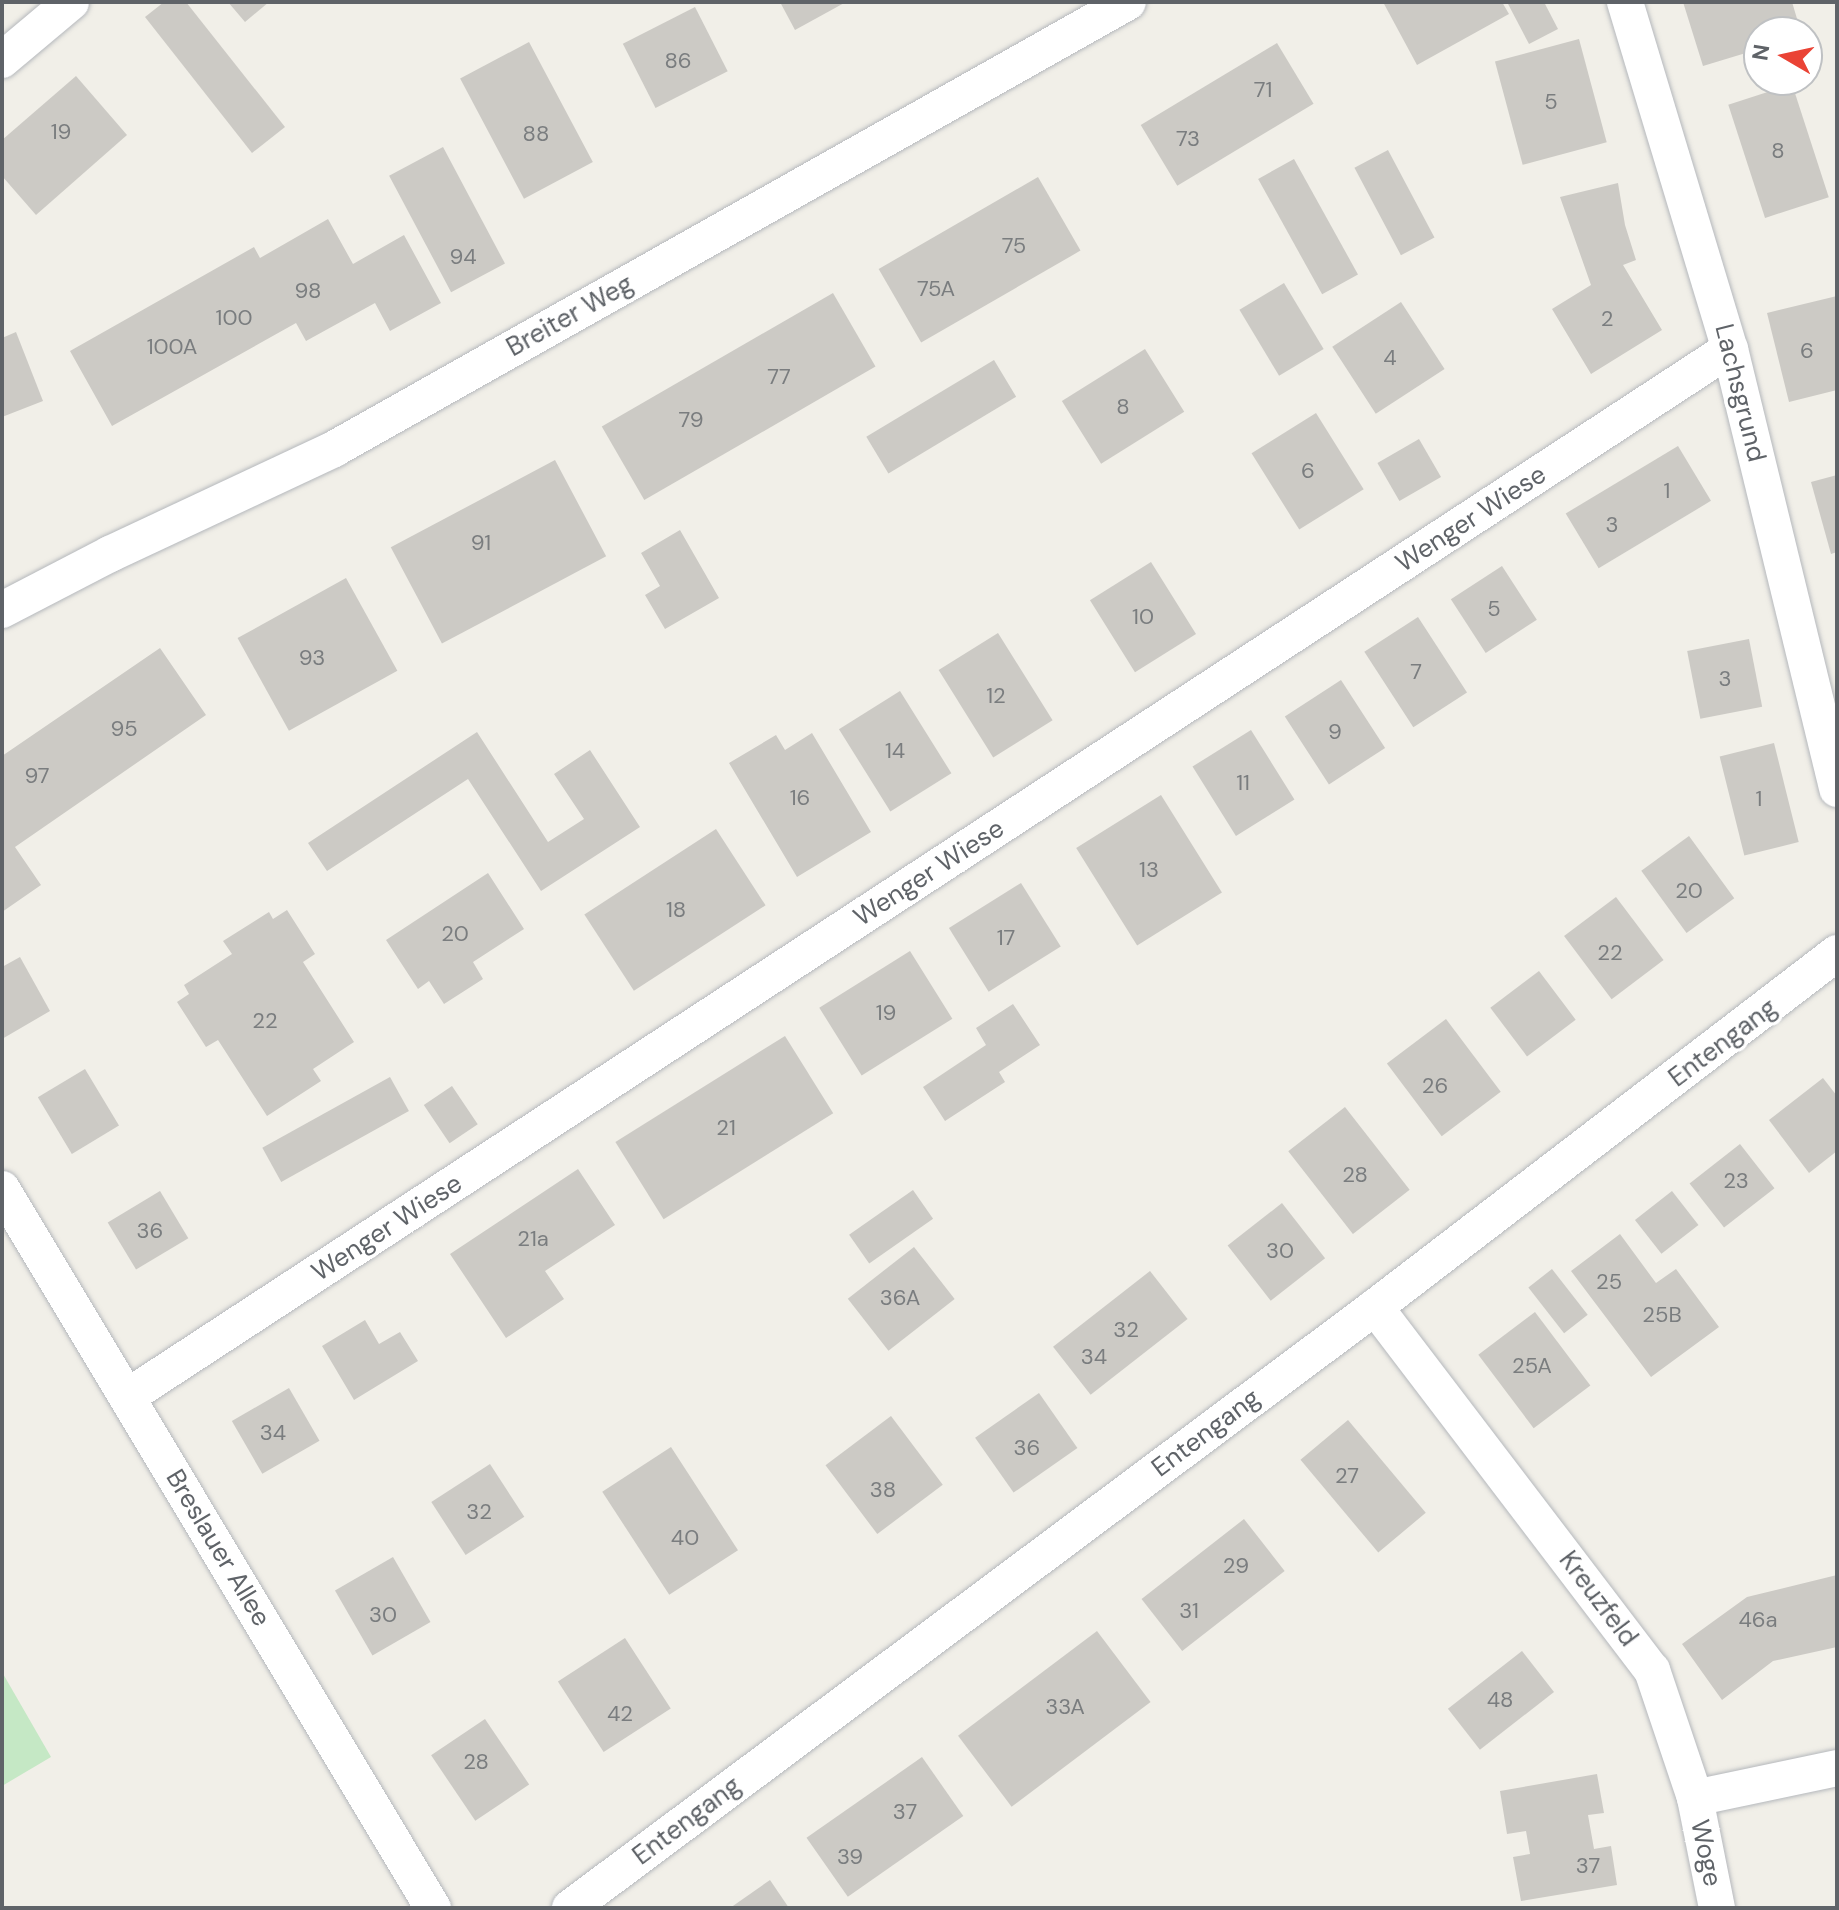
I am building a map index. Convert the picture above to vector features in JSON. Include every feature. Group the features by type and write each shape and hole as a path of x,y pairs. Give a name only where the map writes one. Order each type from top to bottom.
{"street":[{"path":"2,60 71,2"},
{"name":"Breiter Weg","path":"2,610 110,554 334,449 1128,2"},
{"name":"Lachsgrund","path":"1625,2 1730,349 1837,789"},
{"name":"Wenger Wiese","path":"127,1397 1730,349"},
{"name":"Entengang","path":"570,1908 1375,1307 1837,953"},
{"name":"Breslauer Allee","path":"2,1189 433,1908"},
{"name":"Kreuzfeld","path":"1375,1307 1652,1670 1695,1798"},
{"path":"1695,1798 1837,1768"},
{"name":"Woge","path":"1695,1798 1717,1908"}],"green space":[{"path":"2,1672 51,1757 2,1786"}],"building":[{"path":"164,2 186,2 285,127 252,153 145,17"},
{"path":"228,2 269,2 245,22"},
{"path":"780,2 846,2 795,30"},
{"path":"1383,2 1502,2 1509,14 1417,65"},
{"path":"1507,2 1544,2 1558,29 1529,44"},
{"path":"1683,2 1792,2 1796,16 1743,16 1743,54 1703,66"},
{"path":"695,7 728,71 656,108 623,44"},
{"path":"1579,39 1607,142 1523,165 1495,62"},
{"path":"529,42 593,162 524,199 460,79"},
{"path":"1277,43 1314,104 1177,186 1141,125"},
{"path":"76,76 127,135 36,215 2,176 2,140"},
{"path":"1755,96 1796,96 1829,197 1765,218 1728,105"},
{"path":"443,147 505,264 451,292 389,176"},
{"path":"1388,150 1434,237 1401,255 1354,168"},
{"path":"1294,159 1358,274 1322,294 1258,179"},
{"path":"1038,177 1080,251 921,343 879,269"},
{"path":"1618,183 1625,225 1636,260 1623,265 1662,330 1591,374 1552,309 1591,285 1560,197"},
{"path":"328,219 353,264 404,235 441,303 390,331 375,303 306,341 296,323 112,426 70,351 254,247 260,258"},
{"path":"1284,283 1324,349 1279,376 1239,310"},
{"path":"833,293 876,367 644,500 602,427"},
{"path":"1837,296 1837,390 1789,402 1767,313"},
{"path":"1401,302 1445,369 1376,414 1332,347"},
{"path":"16,332 43,401 2,417 2,338"},
{"path":"1145,349 1184,412 1101,464 1062,401"},
{"path":"994,360 1016,397 888,474 866,437"},
{"path":"1316,413 1364,489 1299,530 1252,453"},
{"path":"1419,439 1441,477 1399,501 1377,463"},
{"path":"1678,446 1711,501 1599,568 1566,513"},
{"path":"555,460 606,556 442,644 391,547"},
{"path":"1837,475 1837,552 1831,554 1811,482"},
{"path":"680,530 719,598 665,629 645,595 660,586 641,553"},
{"path":"1151,562 1196,634 1135,672 1090,600"},
{"path":"1502,566 1537,620 1486,653 1451,599"},
{"path":"346,578 397,671 289,731 238,638"},
{"path":"1418,617 1467,692 1413,727 1364,652"},
{"path":"998,633 1053,720 993,757 939,670"},
{"path":"1749,639 1762,707 1700,719 1687,651"},
{"path":"160,648 206,715 15,847 41,885 2,912 2,756"},
{"path":"1341,680 1385,748 1329,784 1285,716"},
{"path":"900,691 951,773 890,811 839,729"},
{"path":"1251,730 1294,800 1236,836 1192,767"},
{"path":"477,732 548,842 584,819 554,774 590,750 640,827 541,891 468,779 327,871 308,843"},
{"path":"812,733 871,832 797,877 729,763 776,735 785,750"},
{"path":"1774,743 1799,842 1744,856 1720,757"},
{"path":"1161,795 1222,893 1137,946 1076,848"},
{"path":"716,829 766,905 634,991 584,915"},
{"path":"1689,836 1734,898 1687,933 1641,871"},
{"path":"488,873 524,929 473,962 483,979 444,1004 429,981 418,989 386,940"},
{"path":"1021,883 1061,947 989,992 949,928"},
{"path":"1616,897 1664,960 1612,999 1564,936"},
{"path":"287,910 315,954 303,962 354,1042 313,1069 321,1081 267,1116 218,1040 206,1047 177,1002 189,994 184,985 232,954 223,941 269,912 273,919"},
{"path":"910,951 952,1019 862,1076 819,1008"},
{"path":"20,957 50,1011 2,1039 2,967"},
{"path":"1539,971 1576,1020 1527,1056 1490,1008"},
{"path":"1013,1004 1040,1045 999,1072 1005,1082 945,1121 923,1087 986,1045 976,1028"},
{"path":"1446,1019 1501,1092 1442,1136 1387,1064"},
{"path":"785,1036 833,1113 664,1219 615,1142"},
{"path":"85,1069 119,1126 72,1154 38,1097"},
{"path":"390,1077 409,1111 281,1182 262,1148"},
{"path":"1823,1078 1837,1096 1837,1151 1809,1173 1769,1120"},
{"path":"452,1086 478,1124 450,1143 424,1105"},
{"path":"1345,1107 1410,1190 1353,1234 1288,1151"},
{"path":"1740,1144 1774,1188 1724,1228 1690,1183"},
{"path":"578,1169 615,1225 545,1271 564,1299 506,1338 450,1254"},
{"path":"913,1190 933,1219 869,1263 849,1235"},
{"path":"160,1191 188,1238 136,1270 108,1222"},
{"path":"1672,1191 1698,1225 1661,1254 1635,1220"},
{"path":"1282,1203 1325,1258 1271,1301 1228,1245"},
{"path":"1620,1234 1656,1283 1676,1269 1719,1327 1651,1377 1571,1271"},
{"path":"914,1247 955,1299 888,1351 848,1299"},
{"path":"1552,1269 1588,1315 1564,1333 1528,1287"},
{"path":"1150,1271 1188,1319 1091,1395 1053,1347"},
{"path":"1535,1312 1590,1385 1534,1428 1478,1355"},
{"path":"365,1320 379,1344 400,1332 418,1361 354,1400 322,1346"},
{"path":"289,1388 320,1441 262,1474 232,1421"},
{"path":"1039,1393 1077,1448 1014,1493 975,1438"},
{"path":"891,1416 943,1485 877,1534 826,1465"},
{"path":"1348,1420 1426,1513 1378,1553 1301,1460"},
{"path":"671,1447 738,1550 669,1595 602,1492"},
{"path":"490,1464 524,1517 466,1555 431,1502"},
{"path":"1244,1519 1285,1571 1182,1651 1142,1599"},
{"path":"393,1557 430,1622 372,1655 335,1590"},
{"path":"1837,1575 1837,1647 1773,1661 1722,1700 1682,1644 1747,1597"},
{"path":"1097,1631 1151,1702 1012,1807 958,1736"},
{"path":"625,1638 671,1708 604,1752 558,1682"},
{"path":"1522,1651 1554,1692 1480,1750 1448,1709"},
{"path":"485,1719 529,1784 475,1821 431,1755"},
{"path":"922,1757 963,1816 848,1897 806,1838"},
{"path":"1597,1774 1604,1813 1588,1815 1594,1849 1611,1846 1617,1885 1521,1901 1513,1857 1530,1854 1526,1831 1507,1834 1500,1791"},
{"path":"770,1880 789,1908 730,1908"}]}
